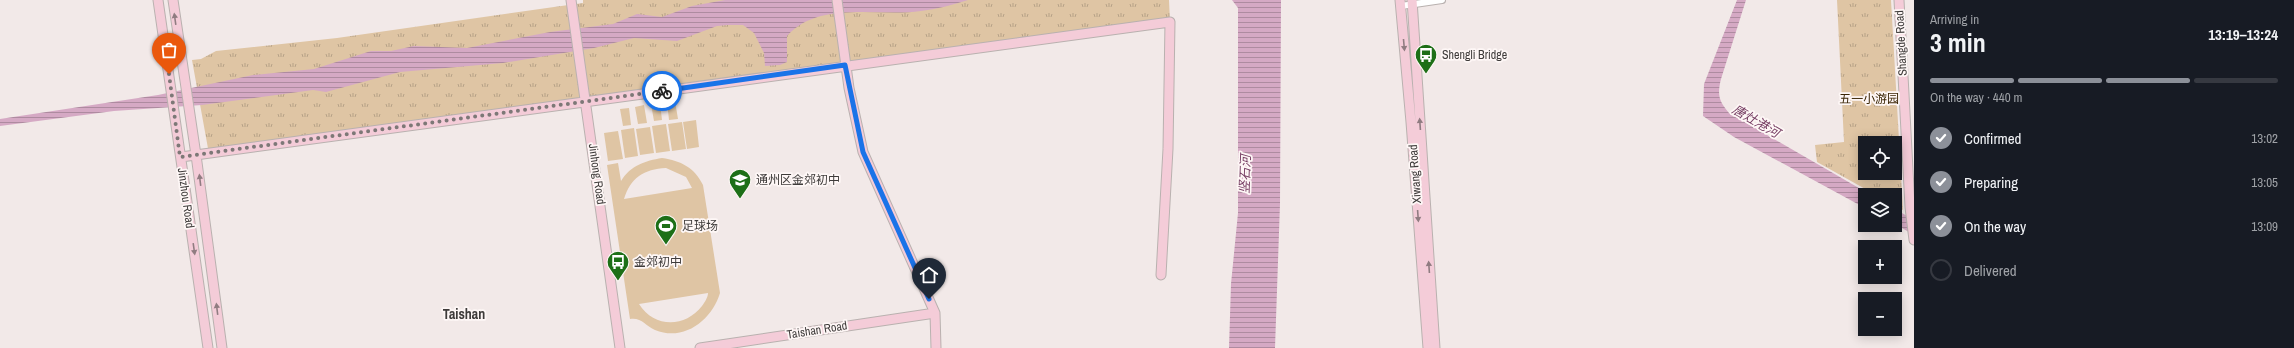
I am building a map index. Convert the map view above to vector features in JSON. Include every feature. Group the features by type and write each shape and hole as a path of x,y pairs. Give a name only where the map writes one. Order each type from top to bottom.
{"street":[{"name":"Jinzhou Road","path":"158,0 208,348"},
{"name":"Jinzhou Road","path":"173,0 190,111 222,348"},
{"name":"Jinhong Road","path":"571,0 620,348"},
{"path":"837,0 845,65 863,152 935,313 936,348"},
{"path":"1400,3 1442,0"},
{"name":"Shangde Road","path":"1898,0 1910,207 1914,240"},
{"name":"Xiwang Road","path":"1412,2 1435,348"},
{"name":"Xiwang Road","path":"1400,3 1428,348"},
{"path":"180,157 845,65 1170,22 1168,149 1161,275"},
{"name":"Taishan Road","path":"700,348 935,313"}],"green space":[{"path":"583,0 1169,0 1170,22 209,154 192,60 201,59 216,51 337,38 583,3"},
{"name":"五一小游园","path":"1837,0 1891,0 1899,136 1858,136 1858,180 1901,180 1902,188 1863,188 1817,162 1815,145 1844,142"},
{"path":"675,101 678,119 669,120 667,102"},
{"path":"660,103 662,120 654,121 651,104"},
{"path":"644,105 647,123 638,124 635,107"},
{"path":"629,108 631,125 623,126 620,109"},
{"path":"696,120 699,147 687,149 683,122"},
{"path":"682,122 686,149 672,151 668,124"},
{"path":"666,124 670,151 656,153 652,126"},
{"path":"650,127 654,153 640,155 636,129"},
{"path":"634,128 638,156 625,158 621,130"},
{"path":"618,131 623,159 608,161 604,133"},
{"path":"656,159 669,159 681,163 691,169 703,185 720,293 711,312 704,320 686,331 676,333 666,333 655,330 637,319 630,319 607,165 618,163 621,181 634,167 644,162","holes":["666,168 686,177 692,188 624,199 630,185 639,176 651,170","708,293 704,303 695,313 679,321 661,321 653,318 645,312 639,304"]}],"water":[{"path":"725,0 968,0 944,7 921,11 850,12 815,18 800,25 787,36 787,62 780,65 765,66 764,53 754,33 743,25 728,25 717,26 677,41 634,38 594,48 503,63 400,72 326,92 313,90 202,105 114,111 0,126 0,119 158,95 253,75 314,69 371,51 391,51 414,46 467,48 550,32 613,24 637,14 662,17 692,6"},
{"name":"竖石河","path":"1232,0 1281,0 1280,204 1275,348 1229,348 1231,284 1238,213 1238,8"},
{"path":"1737,0 1746,0 1721,79 1719,94 1723,105 1729,113 1859,188 1858,204 1734,137 1703,116 1704,84"},
{"path":"1902,213 1914,220 1914,235 1902,228"}],"way so far":[{"path":"169,74 180,157 662,91"}],"place":[{"name":"Shengli Bridge","path":"1426,74"},
{"name":"通州区金郊初中","path":"740,200"},
{"name":"足球场","path":"666,246"},
{"name":"金郊初中","path":"618,282"}],"district":[{"name":"Taishan","path":"464,314"}],"route":[{"path":"662,91 845,65 863,152 929,299"}],"water label":[{"name":"唐灶港河","path":"1756,121"}]}
